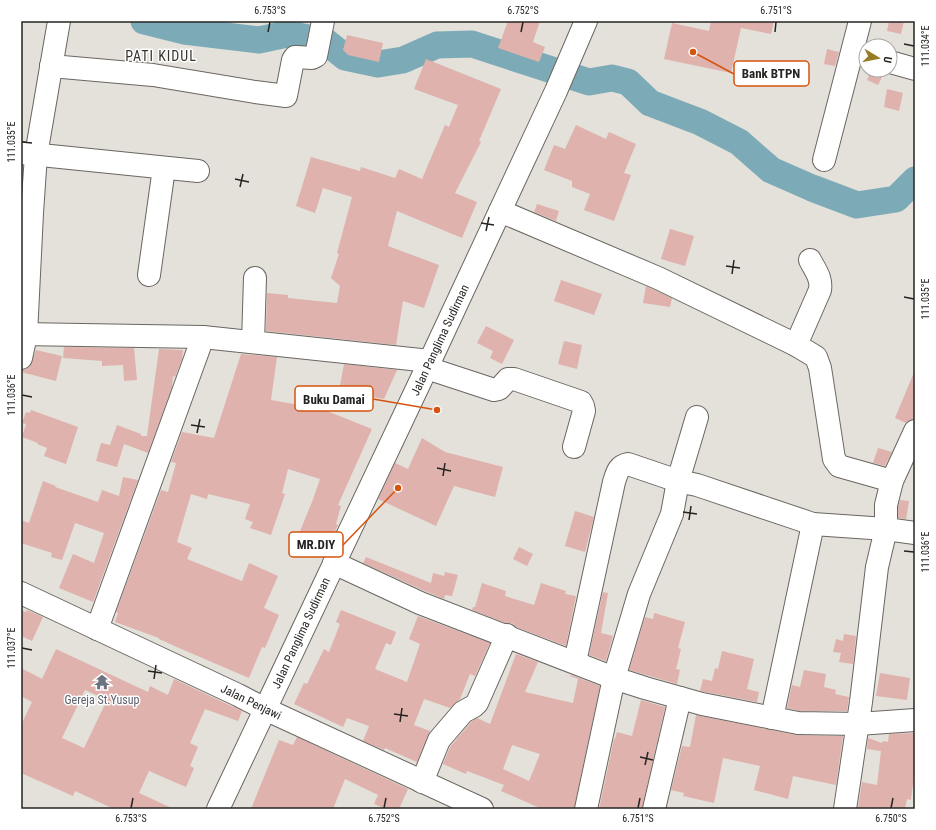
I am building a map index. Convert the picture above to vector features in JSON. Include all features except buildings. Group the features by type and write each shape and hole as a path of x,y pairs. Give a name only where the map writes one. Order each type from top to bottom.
{"street":[{"path":"21,358 24,335 32,213 29,154 51,66 59,21"},
{"path":"51,66 153,75 286,96 295,57 312,58 316,56 323,21"},
{"name":"Jalan Panglima Sudirman","path":"218,809 500,211 556,91 586,21"},
{"path":"859,38 860,21"},
{"path":"824,160 858,56"},
{"path":"898,64 915,69"},
{"path":"29,154 198,171"},
{"path":"149,275 164,168"},
{"path":"500,211 658,278 796,345 816,357 819,362 834,459 839,466 892,481"},
{"path":"796,345 820,290 821,284 820,278 810,260"},
{"path":"253,342 255,278"},
{"path":"24,335 203,337 428,364 494,390 499,389 508,379 514,379 581,402 584,406 584,412 574,447"},
{"path":"97,629 203,337"},
{"path":"586,809 614,678 639,594 672,514 678,481 697,417"},
{"path":"845,809 858,724 877,567 886,529 886,505 892,481 915,431"},
{"path":"575,662 614,482 619,468 623,465 628,464 678,481 697,485 813,524 886,529 915,533"},
{"path":"772,718 813,524"},
{"path":"334,563 420,602 614,678 702,704 798,723 858,724 915,720"},
{"name":"Jalan Penjawi","path":"21,593 265,709 482,809"},
{"path":"422,782 439,740 463,712 477,703 507,635"},
{"path":"654,809 680,698"}],"waterway":[{"path":"144,21 184,31 259,40 287,34 325,41 345,57 378,64 403,60 437,45 472,44 589,82 612,78 628,82 650,103 700,122 739,142 771,170 812,188 857,205 896,199 915,180"}],"place":[{"name":"Bank BTPN","path":"693,52"},
{"name":"Buku Damai","path":"437,410"},
{"name":"MR.DIY","path":"398,488"},
{"name":"Gereja St.Yusup","path":"102,682"}],"district":[{"name":"PATI KIDUL","path":"161,56"}]}
